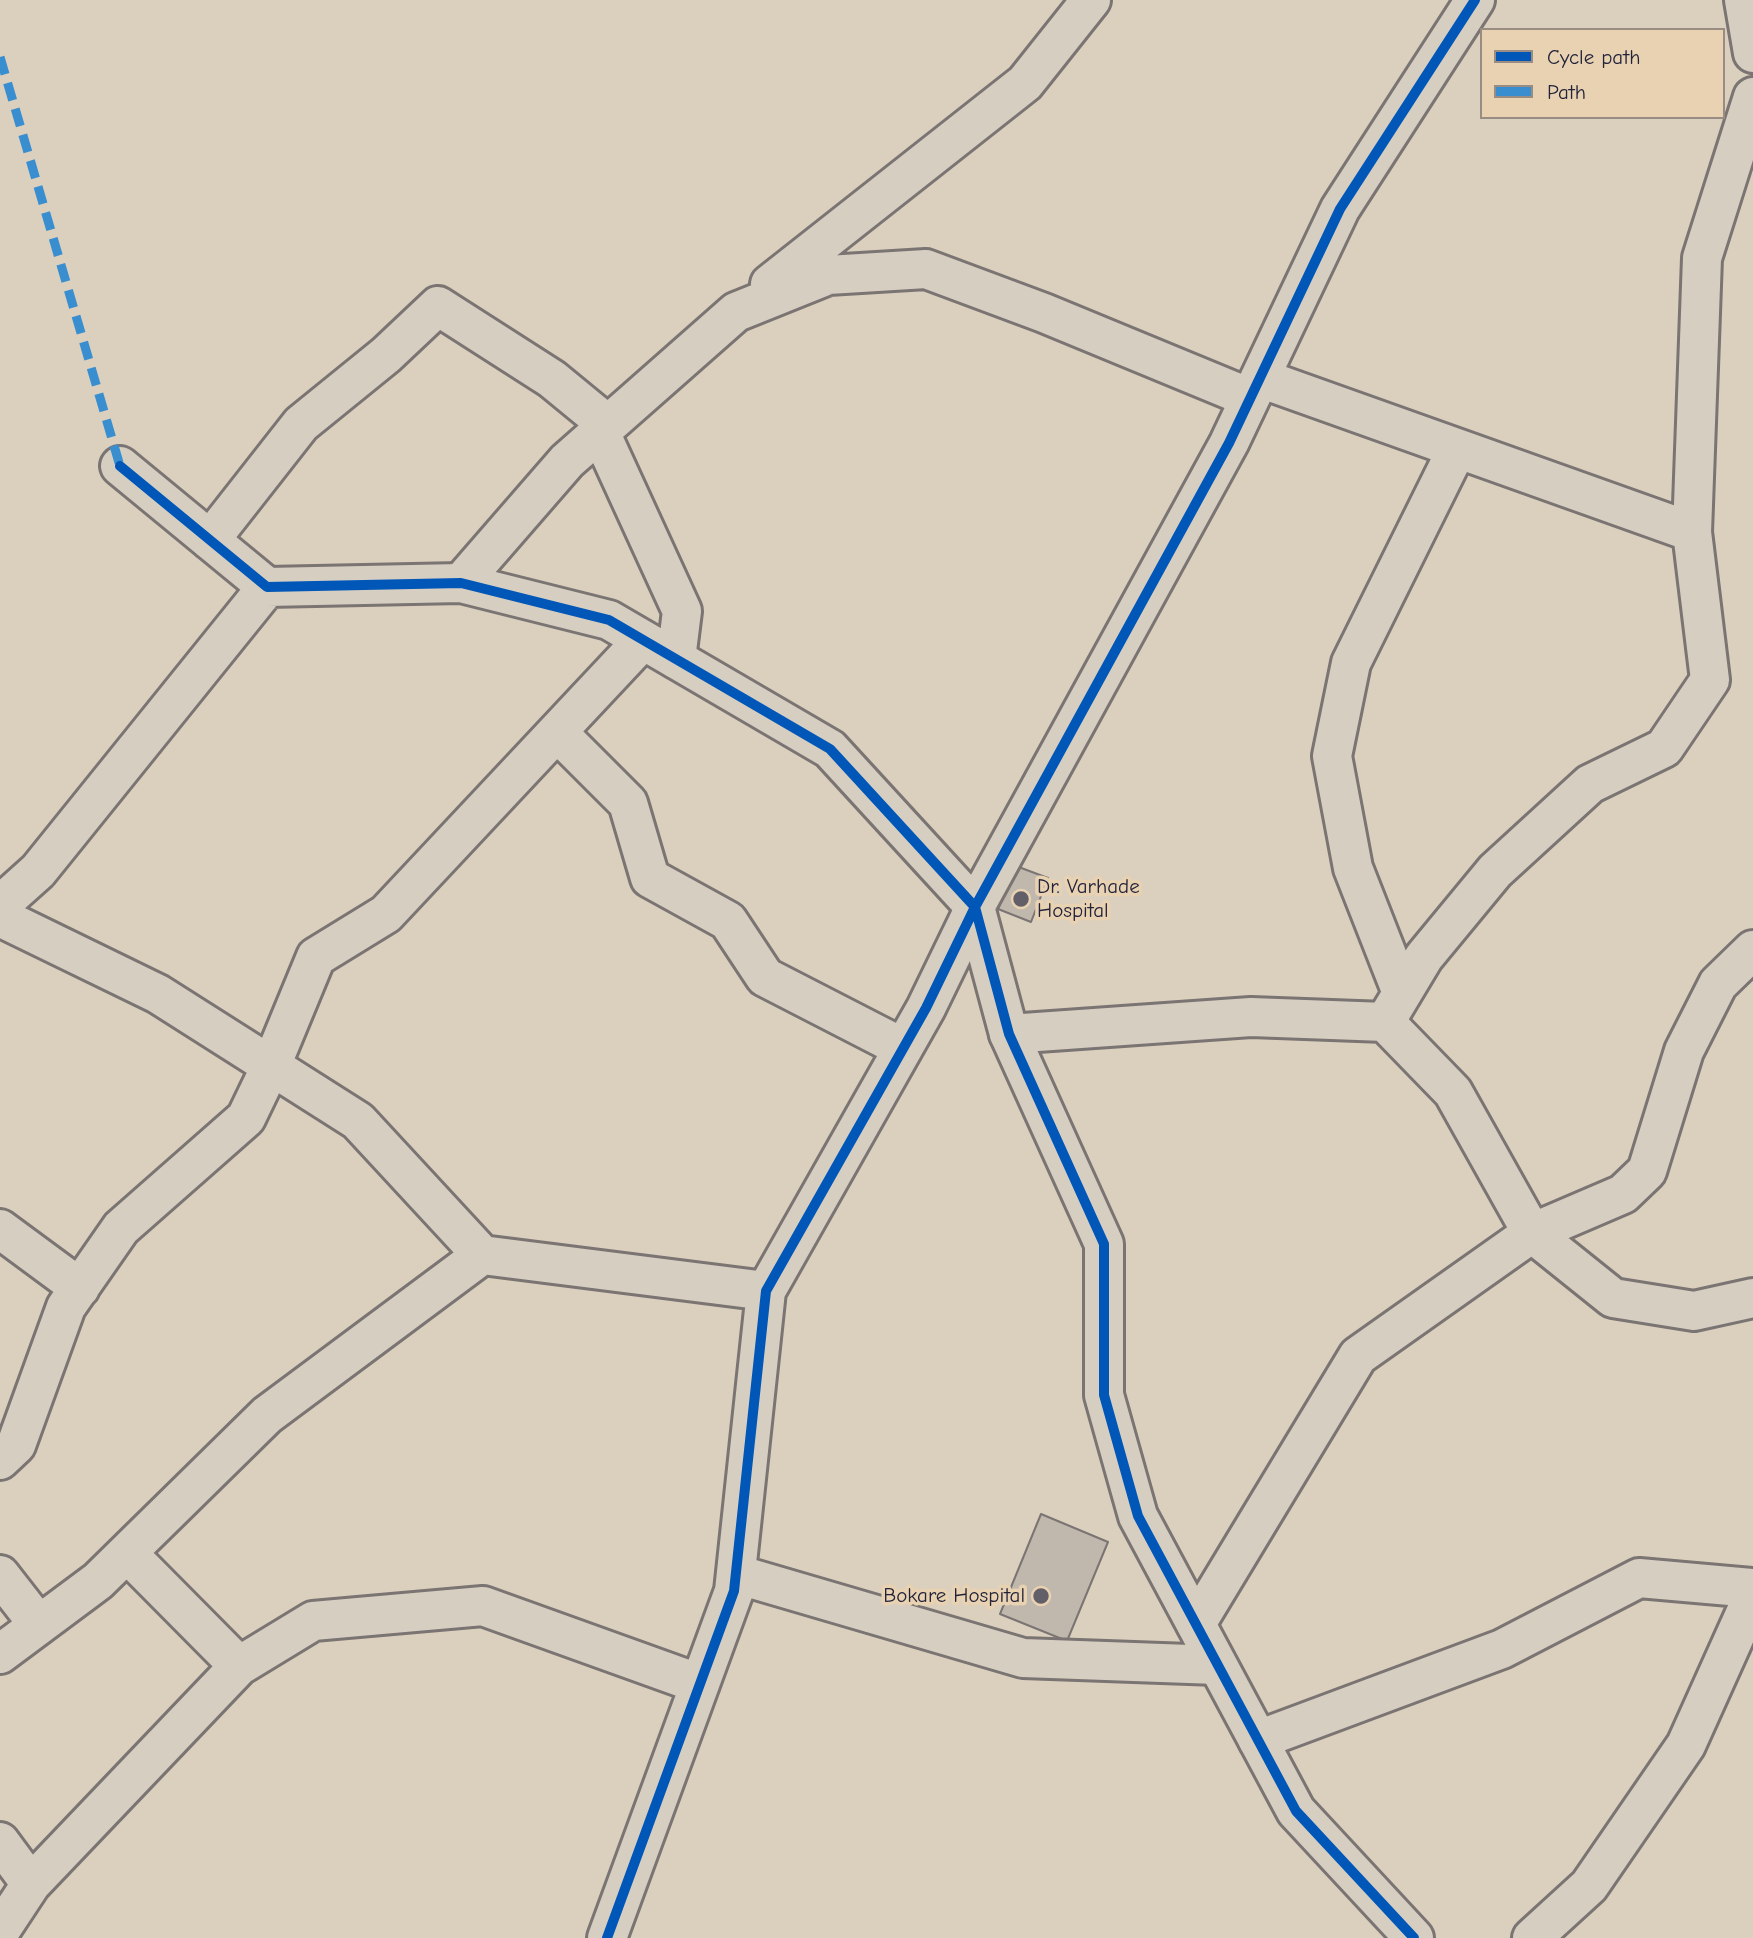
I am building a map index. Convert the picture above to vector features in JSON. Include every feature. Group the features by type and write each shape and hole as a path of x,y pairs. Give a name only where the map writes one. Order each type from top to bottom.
{"street":[{"path":"461,583 566,461 736,312 1025,83 1091,0"},
{"path":"607,1938 734,1591 766,1291 926,1008 975,907 1229,443 1340,209 1475,0"},
{"path":"1744,0 1753,52"},
{"path":"1394,1007 1424,957 1495,871 1590,784 1664,748 1710,680 1692,532 1702,258 1753,97"},
{"path":"736,312 828,275 926,269 1255,388 1457,449 1692,532"},
{"path":"210,540 301,424 386,355 438,306 552,379 604,429 682,611 676,659"},
{"path":"1457,449 1351,663 1332,756 1353,868 1394,1007 1453,1092 1532,1233 1613,1298 1693,1311 1753,1298"},
{"path":"120,466 267,587 461,583 608,620 830,750 975,907 1009,1034 1104,1244 1104,1395 1138,1516 1296,1811 1414,1938"},
{"path":"0,905 38,871 267,587"},
{"path":"0,1460 16,1445 66,1307 121,1228 246,1118 271,1066 316,957 386,914 643,640"},
{"path":"556,732 628,803 650,878 728,921 765,977 903,1048"},
{"path":"0,917 158,994 358,1121 482,1255 766,1291"},
{"path":"1196,1624 1358,1356 1532,1233 1623,1194 1647,1171 1684,1051 1718,984 1753,950"},
{"path":"1009,1034 1394,1007"},
{"path":"0,1229 80,1288"},
{"path":"0,1654 98,1581 268,1415 482,1255"},
{"path":"127,1553 239,1666"},
{"path":"736,1574 1023,1658 1217,1665"},
{"path":"0,1575 39,1625"},
{"path":"1258,1740 1502,1649 1639,1578 1753,1588"},
{"path":"1532,1938 1589,1886 1686,1745 1753,1596"},
{"path":"0,1931 31,1884 239,1666 313,1621 483,1606 700,1684"},
{"path":"0,1842 31,1884"}],"building":[{"path":"1016,866 1048,878 1031,922 998,909"},
{"path":"1041,1514 1108,1542 1067,1641 1000,1614"}],"marked path":[{"path":"0,57 120,466"}],"cycle path":[{"path":"607,1938 734,1591 766,1291 926,1008 975,907 1229,443 1340,209 1475,0"},
{"path":"120,466 267,587 461,583 609,620 830,749 975,907 1009,1034 1104,1244 1104,1395 1138,1516 1296,1811 1414,1938"}],"place":[{"name":"Dr. Varhade Hospital","path":"1021,899"},
{"name":"Bokare Hospital","path":"1041,1596"}]}
